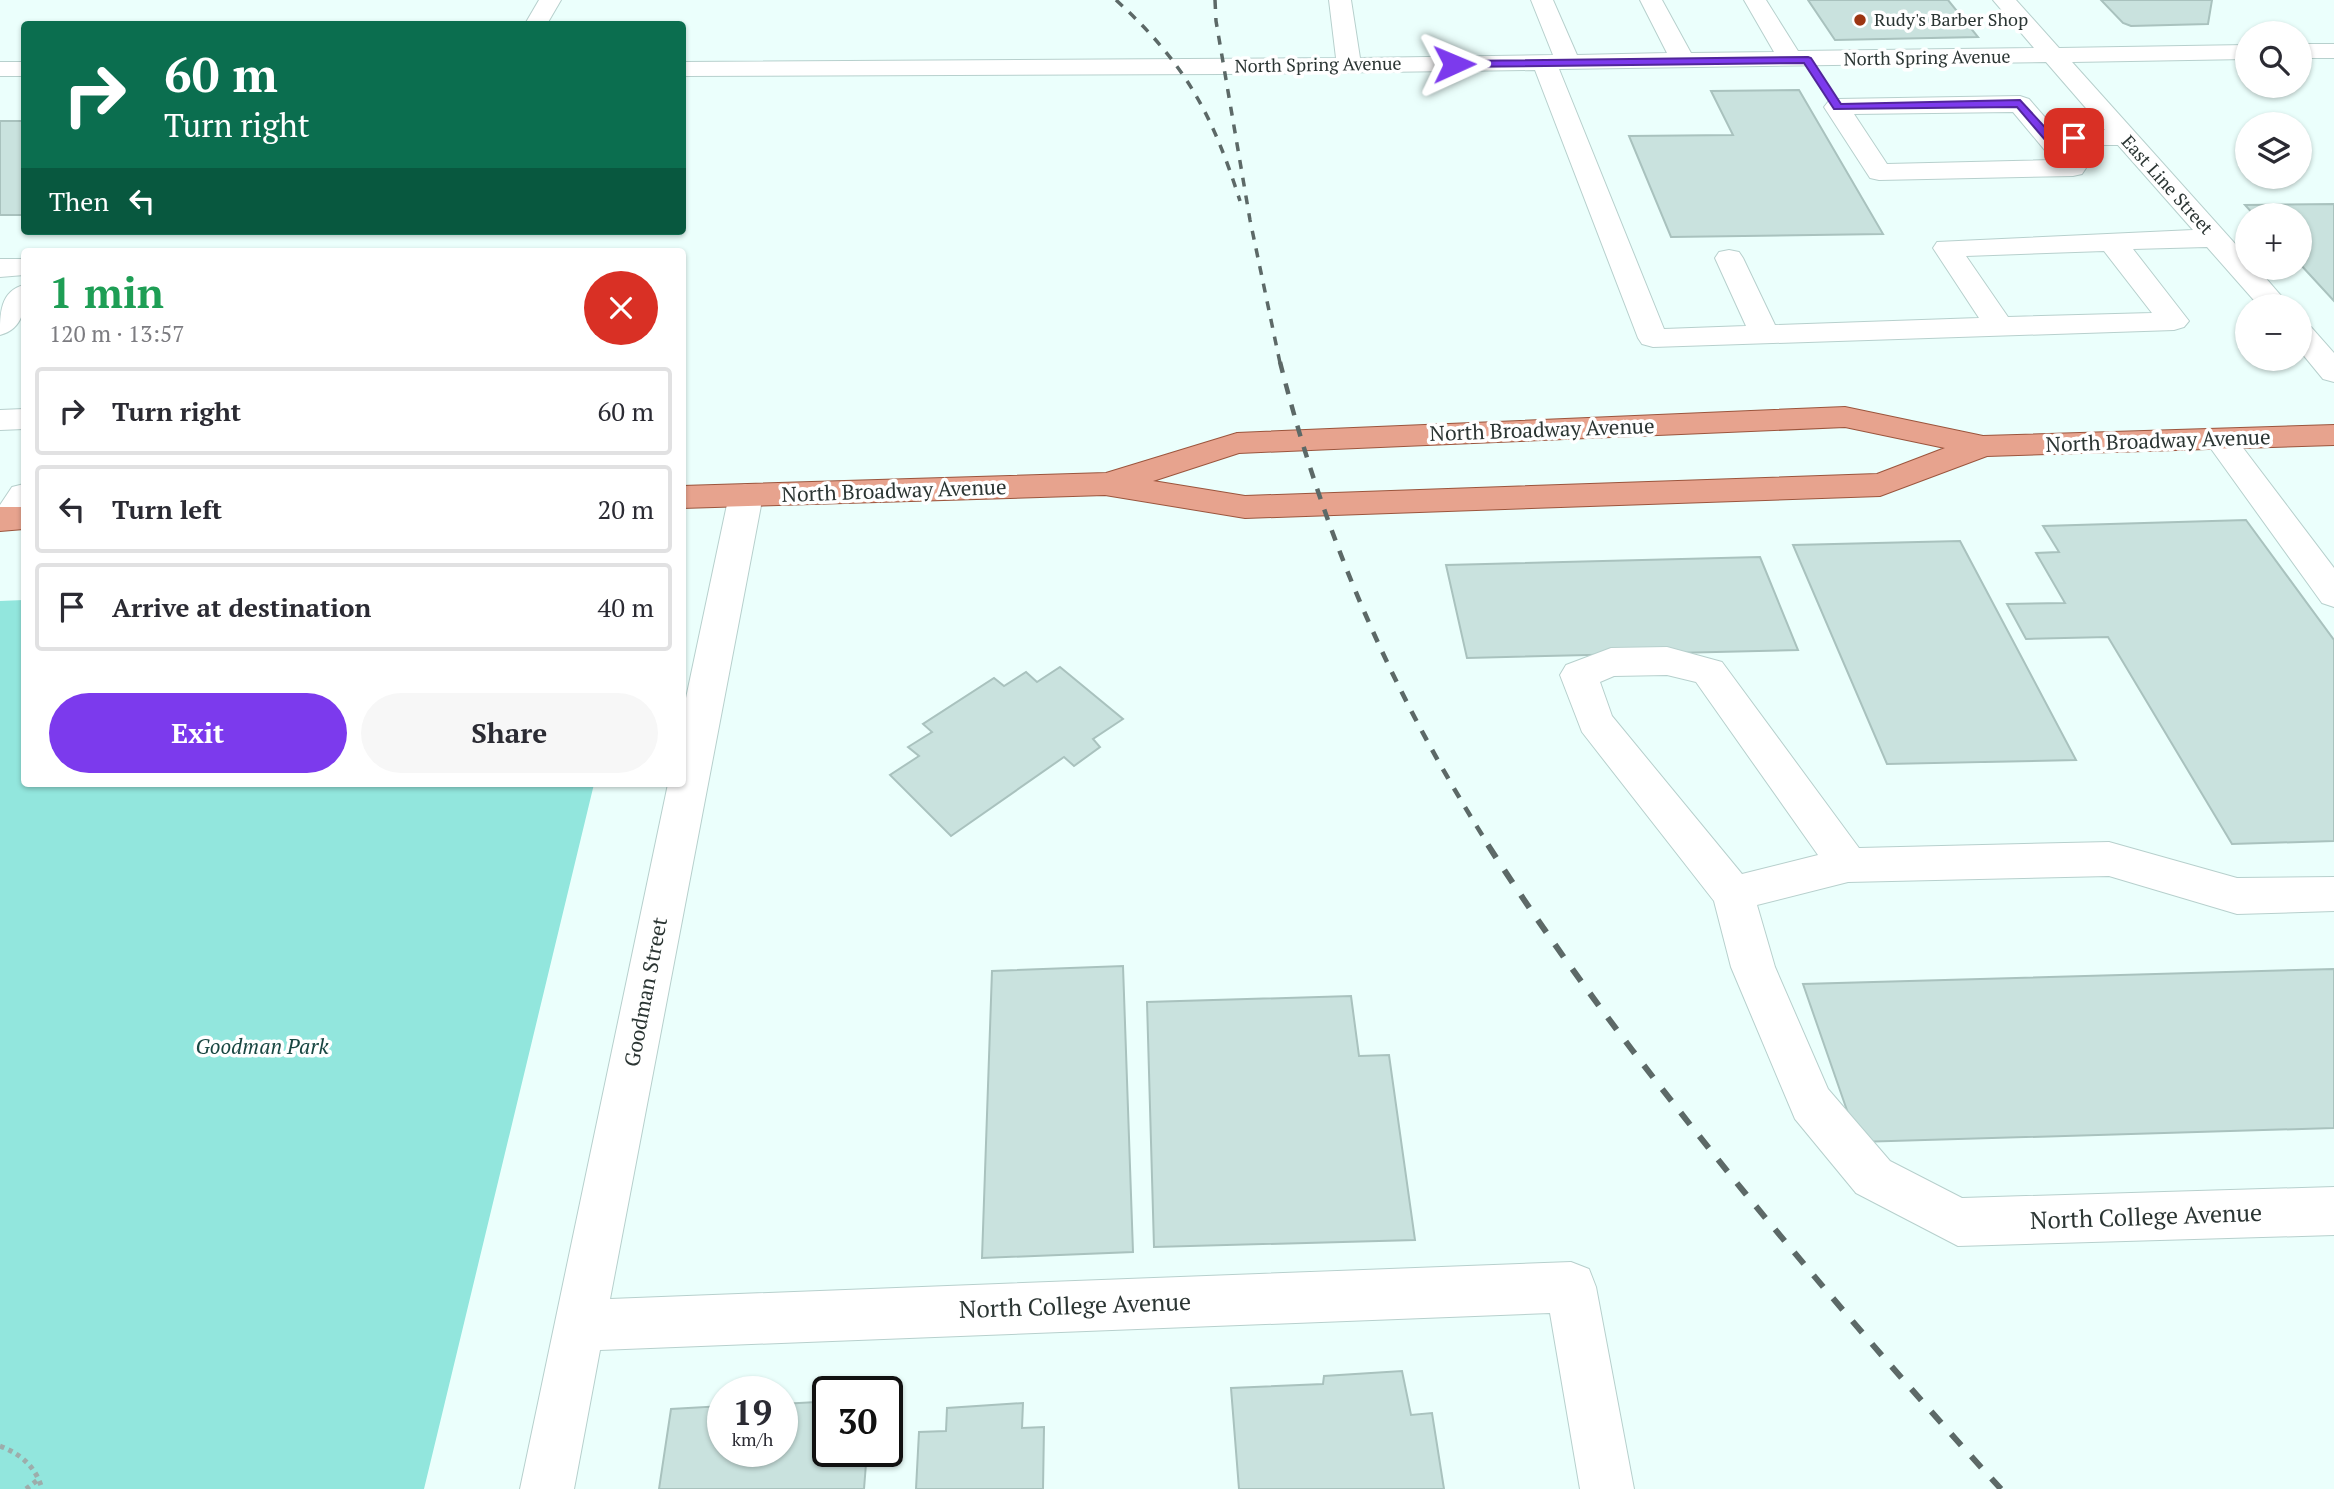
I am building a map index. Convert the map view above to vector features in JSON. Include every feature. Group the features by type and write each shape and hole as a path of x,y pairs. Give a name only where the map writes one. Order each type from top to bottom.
{"main road":[{"name":"North Broadway Avenue","path":"1105,484 1237,443 1845,417 1983,446 2334,435"},
{"name":"North Broadway Avenue","path":"686,497 1105,484 1245,507 1880,485 1983,446"}],"street":[{"path":"538,21 550,0"},
{"path":"1340,0 1349,65"},
{"path":"1542,0 1556,62 1653,338 2174,321 2112,242"},
{"path":"1651,0 1683,61"},
{"path":"1755,0 1816,79 1880,172 2073,168 2020,104 1816,79"},
{"name":"East Line Street","path":"2004,0 2264,294"},
{"path":"2312,51 2334,51"},
{"name":"North Spring Avenue","path":"686,69 1683,61 1816,79 2051,56 2235,52"},
{"path":"0,69 21,69"},
{"path":"2049,138 2124,137"},
{"path":"1999,326 1947,247 2214,239"},
{"path":"1729,258 1765,334"},
{"path":"0,268 21,267"},
{"path":"0,326 21,298"},
{"path":"2312,347 2334,372"},
{"path":"0,420 21,419"},
{"path":"2220,439 2334,594"},
{"name":"Goodman Street","path":"547,1489 746,495"},
{"path":"1848,865 1709,672 1667,661 1611,662 1579,675 1595,722 1733,894 1848,865 2109,859 2237,896 2334,894"},
{"name":"North College Avenue","path":"1733,894 1753,967 1811,1104 1873,1177 1958,1222 2334,1211"},
{"name":"North College Avenue","path":"578,1326 1572,1287 1606,1489"}],"path":[{"path":"0,1446 22,1457 35,1470 42,1489"},
{"path":"26,1489 39,1479"}],"green space":[{"name":"Goodman Park","path":"21,600 21,787 593,787 424,1489 0,1489 0,601"}],"building":[{"path":"1808,0 1948,0 1978,37 1835,40"},
{"path":"2101,0 2212,0 2208,24 2131,26 2123,23"},
{"path":"1799,90 1883,234 1671,237 1629,136 1733,135 1711,91"},
{"path":"0,121 21,121 21,215 0,215"},
{"path":"2312,204 2334,204 2334,301 2312,277"},
{"path":"2246,520 2334,640 2334,841 2232,844 2108,637 2026,639 2007,604 2065,603 2036,553 2059,552 2043,526"},
{"path":"1960,541 2076,760 1887,764 1793,545"},
{"path":"1760,557 1798,650 1467,658 1446,565"},
{"path":"1060,667 1123,719 1093,739 1100,747 1074,766 1064,757 951,836 890,775 919,756 908,747 932,732 923,724 994,678 1004,686 1026,672 1037,682"},
{"path":"1123,966 1133,1252 982,1258 992,971"},
{"path":"2334,969 2334,1128 1858,1142 1803,984"},
{"path":"1351,996 1359,1056 1389,1055 1415,1240 1154,1247 1147,1002"},
{"path":"1402,1371 1411,1415 1432,1413 1444,1489 1239,1489 1231,1388 1323,1384 1324,1376"},
{"path":"812,1402 812,1467 866,1467 864,1489 659,1489 671,1409 707,1407 707,1467 798,1467 798,1403"},
{"path":"1023,1403 1022,1428 1044,1427 1043,1489 916,1489 919,1432 946,1431 947,1408"}],"railway":[{"path":"1116,0 1161,46 1193,91 1219,141 1240,201"},
{"path":"1215,0 1216,21 1250,220 1280,363"},
{"path":"1280,362 1318,491 1365,613 1421,730 1489,846"},
{"path":"1488,845 1580,979 1711,1151 1871,1343 2001,1489"}],"place":[{"name":"Rudy's Barber Shop","path":"1860,20"}],"route":[{"path":"1454,64 1808,60 1837,107 2020,104 2049,138 2074,138"}]}
